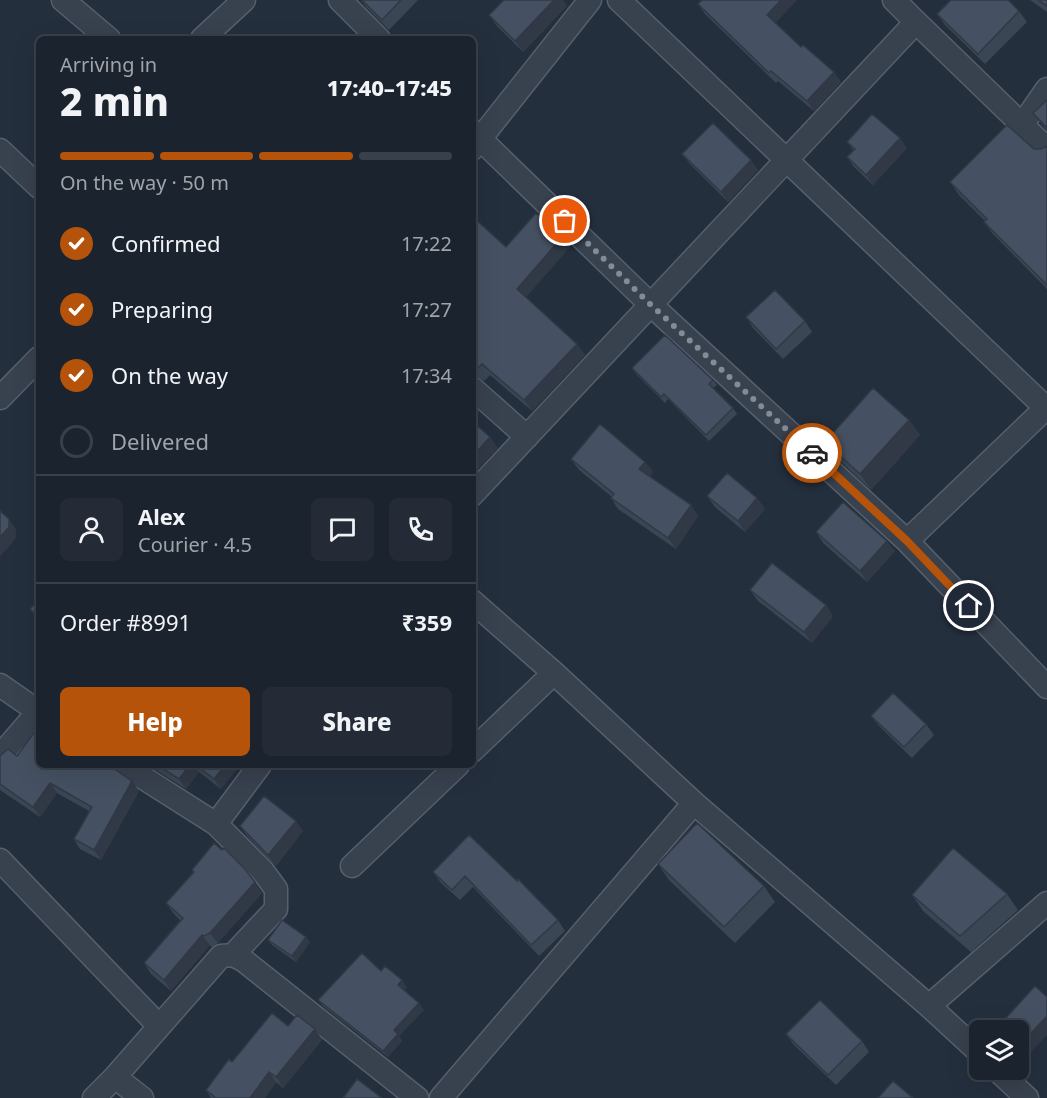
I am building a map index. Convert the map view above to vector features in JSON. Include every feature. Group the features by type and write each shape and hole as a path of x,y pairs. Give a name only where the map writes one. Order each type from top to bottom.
{"street":[{"path":"63,0 105,36"},
{"path":"205,36 243,0"},
{"path":"340,0 376,36"},
{"path":"476,138 590,0"},
{"path":"619,0 784,160 1047,408 907,541"},
{"path":"894,0 1047,149"},
{"path":"476,491 784,160 916,22"},
{"path":"1022,125 1047,89"},
{"path":"476,140 907,541 1047,687"},
{"path":"0,150 36,184"},
{"path":"0,398 36,361"},
{"path":"476,392 527,437"},
{"path":"476,605 554,673 694,803 969,1043"},
{"path":"476,747 554,673"},
{"path":"0,685 36,709"},
{"path":"0,756 36,712"},
{"path":"128,768 216,824 262,870 276,889 276,909 233,955"},
{"path":"216,824 258,768"},
{"path":"352,866 455,768"},
{"path":"441,1098 694,803"},
{"path":"0,860 159,1026"},
{"path":"929,1006 1047,903"},
{"path":"93,1098 115,1077 221,956 233,955 243,960 417,1098"},
{"path":"115,1077 142,1098"},
{"path":"1008,1080 1027,1098"}],"building":[{"path":"362,0 401,0 382,20"},
{"path":"504,0 554,0 515,41 489,15"},
{"path":"702,0 781,0 767,15 801,47 803,45 834,72 807,101 771,71 769,73 698,4"},
{"path":"951,0 1008,0 1019,11 978,54 937,14"},
{"path":"1038,0 1047,0 1047,6"},
{"path":"1047,100 1047,128 1033,113"},
{"path":"872,114 900,138 866,175 847,157 855,149 847,142"},
{"path":"713,123 751,160 721,192 682,154"},
{"path":"1007,125 1034,149 1047,146 1047,285 984,222 987,219 950,182"},
{"path":"536,213 563,236 517,289 577,344 524,400 482,364 476,370 476,220 506,247"},
{"path":"775,290 805,321 776,349 746,317"},
{"path":"665,335 713,380 709,384 733,408 706,435 664,394 661,397 632,368"},
{"path":"873,388 909,420 860,474 825,442"},
{"path":"600,424 645,462 639,469 691,505 668,538 611,498 614,494 571,459"},
{"path":"476,425 490,437 476,453"},
{"path":"727,473 757,498 738,521 707,496"},
{"path":"843,502 887,541 860,571 816,532"},
{"path":"0,511 9,519 9,527 0,537"},
{"path":"772,563 826,605 804,632 750,590"},
{"path":"36,602 36,614 30,609"},
{"path":"893,693 926,724 904,747 871,716"},
{"path":"36,730 36,768 113,768 132,781 94,850 74,839 92,807 50,783 33,807 0,784 0,756 8,749 17,756"},
{"path":"162,768 188,768 179,779"},
{"path":"200,768 223,768 214,779"},
{"path":"264,796 296,821 268,855 240,826"},
{"path":"697,823 764,886 724,927 658,864"},
{"path":"469,835 517,881 518,879 558,920 531,945 465,876 452,890 433,872"},
{"path":"214,843 222,850 224,848 255,882 210,933 202,935 164,980 144,963 183,918 166,903 194,872 192,870"},
{"path":"953,848 1007,894 960,936 912,895"},
{"path":"282,920 306,937 292,956 268,940"},
{"path":"362,953 381,971 385,966 402,980 398,985 419,1003 394,1030 398,1034 383,1051 318,1000"},
{"path":"1035,986 1047,997 1047,1016 1029,1035 1029,1020 1004,1020"},
{"path":"820,1000 862,1041 828,1075 786,1034"},
{"path":"272,1013 288,1026 297,1015 315,1029 276,1077 269,1072 250,1098 216,1098 206,1090 229,1059 232,1062"},
{"path":"357,1079 382,1098 343,1098"},
{"path":"893,1081 913,1098 878,1098"}],"way so far":[{"path":"565,221 650,304 812,453"}],"route":[{"path":"812,453 907,541 969,606"}]}
